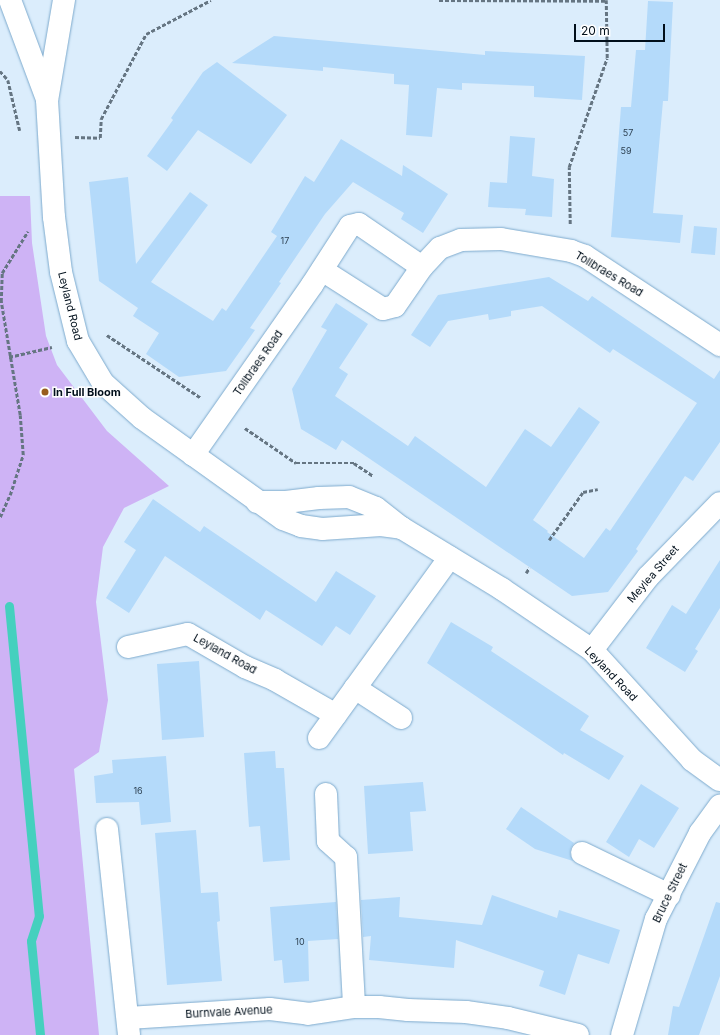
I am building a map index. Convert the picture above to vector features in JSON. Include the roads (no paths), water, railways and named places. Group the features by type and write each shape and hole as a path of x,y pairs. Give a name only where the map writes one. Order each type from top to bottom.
{"street":[{"name":"Leyland Road","path":"10,0 47,100"},
{"name":"Leyland Road","path":"64,0 47,100 48,137 54,217 61,272 78,341 103,383 142,418 257,502 283,519 301,526 322,529 381,525 402,528"},
{"name":"Tollbraes Road","path":"193,455 322,270 350,226 359,224 422,267"},
{"name":"Tollbraes Road","path":"322,270 384,309 395,306 422,267 440,248 461,240 501,240 571,251 585,256 720,345"},
{"name":"Leyland Road","path":"257,502 286,502 319,498 349,497 376,508 402,528 502,589 592,650 692,760 720,780"},
{"name":"Meylea Street","path":"592,650 648,577 720,503"},
{"path":"319,738 450,557"},
{"name":"Leyland Road","path":"128,647 188,634 245,667 275,680 336,715"},
{"path":"355,688 401,718"},
{"path":"326,794 328,840 346,857 354,1007"},
{"name":"Bruce Street","path":"622,1035 656,919 700,834 720,805"},
{"name":"Burnvale Avenue","path":"107,828 128,1027 270,1009 308,1014 354,1007 466,1012 508,1018 578,1035"},
{"path":"582,853 668,894"}],"waterway":[{"path":"9,606 39,916 31,941 40,1035"}],"place":[{"name":"In Full Bloom","path":"45,392"}]}
